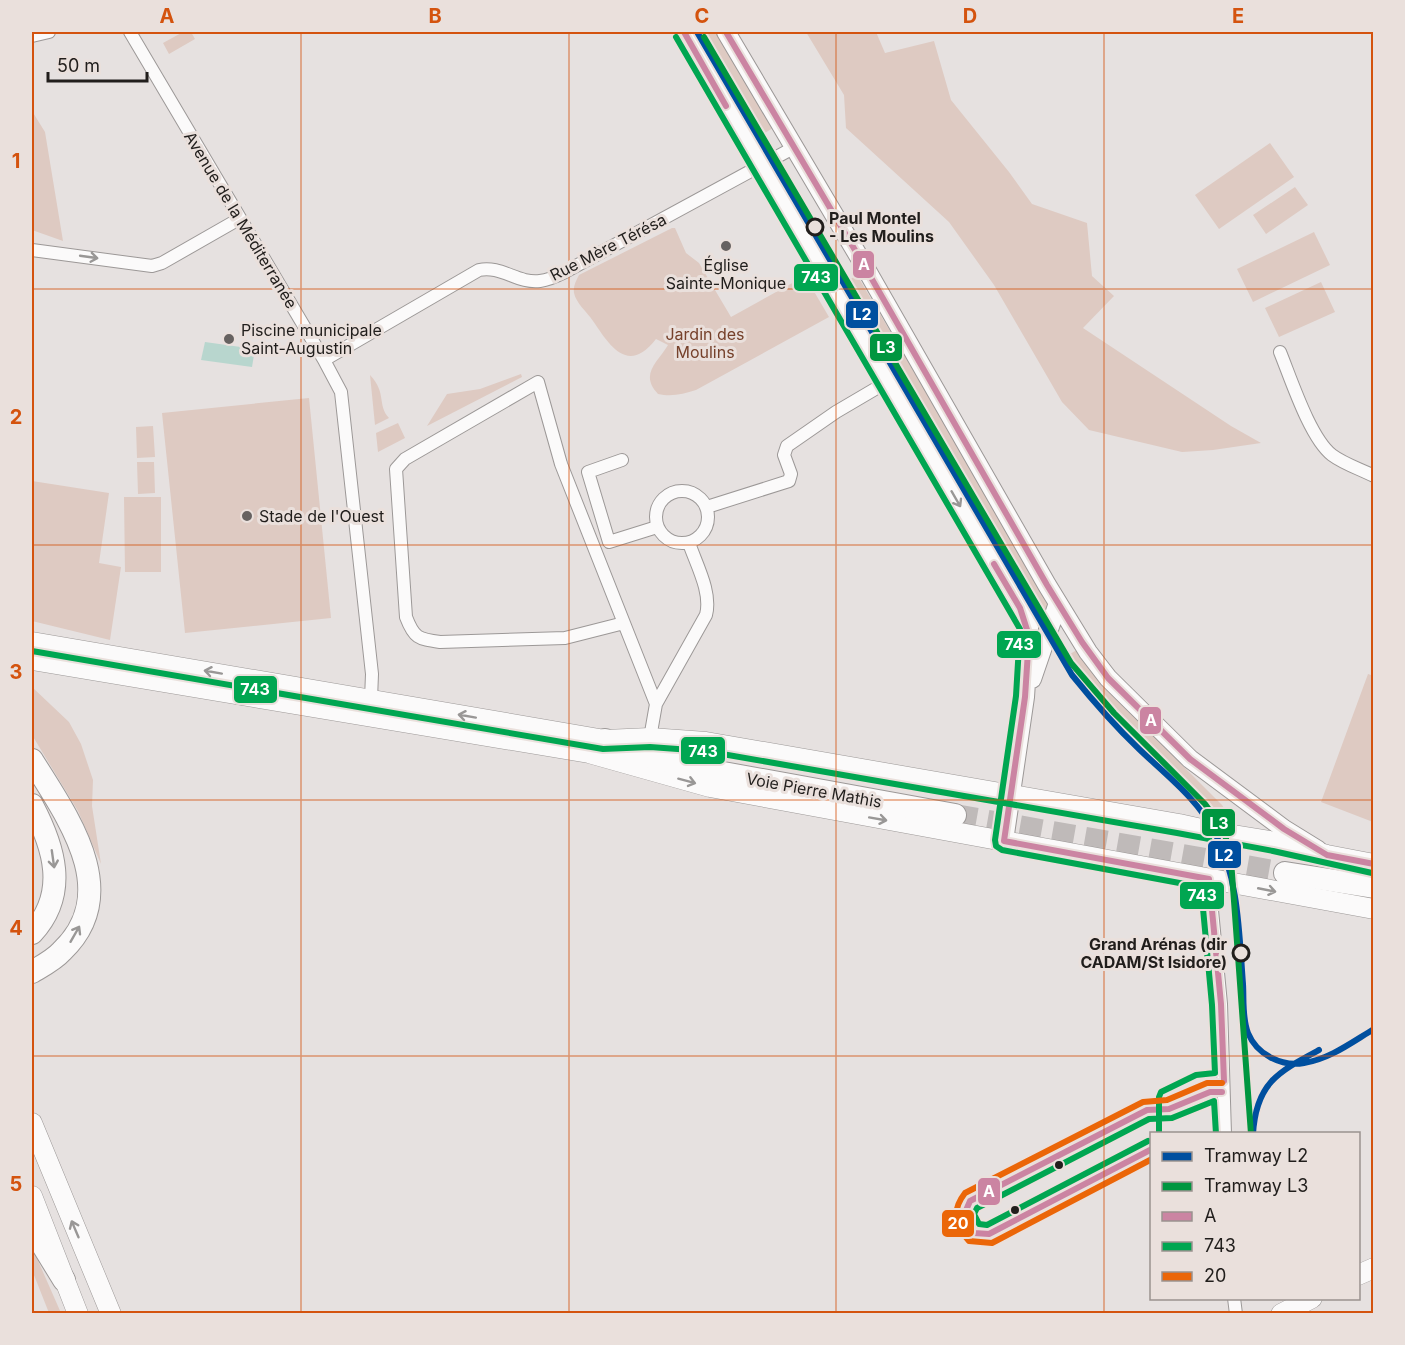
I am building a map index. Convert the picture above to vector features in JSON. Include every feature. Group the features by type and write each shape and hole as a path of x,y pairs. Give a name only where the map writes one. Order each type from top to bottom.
{"highway":[{"name":"Voie Pierre Mathis","path":"605,740 644,755 712,771 955,815"},
{"path":"32,760 79,842 88,872 90,889 84,915 71,942 61,953 32,972"},
{"path":"32,805 48,837 54,867 54,887 49,906 40,924 32,933"},
{"path":"1285,873 1374,887"},
{"path":"32,1228 64,1280"}],"main road":[{"path":"684,32 1029,627 1024,698 1004,841"},
{"path":"726,32 795,147 1058,603 1108,678 1190,759 1284,829 1327,855"},
{"path":"1024,698 1043,651 1058,603"},
{"path":"32,642 605,740 650,738 706,742 1253,837 1374,864"},
{"path":"32,660 589,753 710,787 1374,909"},
{"path":"32,1123 111,1314"},
{"path":"32,1197 78,1314"},
{"path":"1360,1275 1374,1268"},
{"path":"1281,1314 1310,1300"}],"street":[{"path":"32,36 50,32"},
{"name":"Avenue de la Méditerranée","path":"130,32 341,392 372,674 371,699"},
{"name":"Rue Mère Térésa","path":"324,360 479,270 491,267 525,280 538,282 552,278 795,147"},
{"path":"32,249 152,266 162,263 239,219"},
{"path":"1280,352 1322,445 1333,455 1374,476"},
{"path":"624,623 565,638 440,642 422,640 412,633 406,617 396,469 405,459 538,382 561,464 624,623 656,704"},
{"path":"706,507 789,481 791,474 784,454 787,446 836,412 888,382"},
{"path":"622,460 588,472 609,542 657,527"},
{"path":"672,492 688,492 702,500 706,507 708,516 704,532 689,543 674,543 661,534 657,527 656,511 659,503 672,492"},
{"path":"650,738 656,704 706,615 708,606 707,596 689,543"},
{"path":"1209,879 1221,1004 1225,1132"}],"green space":[{"path":"183,32 191,32 195,39 169,54 163,43"},
{"path":"693,32 716,32 773,128 755,139"},
{"path":"806,32 876,32 885,53 934,41 951,100 1032,204 1087,223 1092,276 1114,296 1083,328 1231,426 1261,443 1182,452 1089,430 1062,402 994,285 949,222 846,128 844,95"},
{"path":"32,111 45,132 63,241 32,230"},
{"path":"1270,143 1294,177 1219,229 1195,195"},
{"path":"1295,187 1308,205 1266,234 1253,215"},
{"name":"Jardin des Moulins","path":"675,228 686,253 699,263 731,317 805,276 829,317 696,390 677,395 658,394 650,380 650,374 668,345 656,339 646,350 637,355 628,356 620,353 579,304 574,288 579,275"},
{"path":"1314,232 1330,265 1253,302 1237,269"},
{"path":"857,275 1047,598 1049,604 1043,634 841,285"},
{"path":"1321,282 1335,312 1279,337 1265,308"},
{"path":"521,374 522,377 427,426 447,394 480,389"},
{"path":"370,375 378,387 383,408 389,418 375,425"},
{"name":"Stade de l'Ouest","path":"309,398 331,618 185,633 162,413"},
{"path":"398,423 405,438 378,452 376,433"},
{"path":"153,426 155,457 137,458 136,427"},
{"path":"137,462 154,462 155,493 138,494"},
{"path":"32,481 109,493 99,563 121,567 110,640 32,621"},
{"path":"124,497 161,497 161,572 125,572"},
{"path":"1077,650 1109,692 1222,805 1232,820 1198,815 1187,800 1088,701 1059,660"},
{"path":"1368,674 1374,676 1373,822 1321,802"},
{"path":"32,687 69,722 81,744 93,780 92,806 101,864 78,811 32,735"},
{"path":"32,1247 61,1313 49,1313 32,1270"}],"shaded area":[{"path":"205,342 255,349 252,367 201,360"}],"tunnel":[{"path":"955,815 1285,873"}],"tram line":[{"name":"L2","path":"697,32 1072,675 1121,731 1191,798 1215,833 1229,869 1233,888 1239,926 1244,1015 1252,1041 1257,1048 1271,1058 1296,1064 1314,1061 1332,1054 1374,1029"},
{"name":"L3","path":"704,37 1071,663 1114,713 1205,804 1224,830 1231,860 1251,1132"},
{"name":"L2","path":"1253,1132 1259,1102 1272,1081 1292,1065 1319,1050"}],"transit line":[{"name":"A","path":"684,32 726,106"},
{"name":"A","path":"726,32 865,267 1047,585 1082,642 1108,678 1190,759 1284,829 1327,855 1374,864"},
{"name":"743","path":"676,37 1020,629 1016,696 996,846 1002,850 1201,887 1212,1005 1215,1073 1196,1075 1161,1092 1159,1132"},
{"name":"A","path":"994,564 1020,608 1029,636 1025,697 1004,841"},
{"name":"743","path":"32,651 603,749 650,747 705,751 1177,833 1372,873"},
{"name":"A","path":"1004,841 1209,879"},
{"name":"A","path":"1209,879 1221,1004 1224,1081"},
{"name":"20","path":"1150,1160 992,1243 969,1241 960,1229 956,1218 958,1206 965,1193 1143,1102 1167,1100 1207,1083 1222,1083"},
{"name":"A","path":"1150,1150 989,1234 974,1233 964,1215 970,1201 1147,1110 1169,1109 1210,1092 1222,1092"},
{"name":"743","path":"1148,1141 987,1225 979,1224 974,1214 977,1208 1149,1119 1172,1118 1214,1101 1216,1132"}],"place":[{"name":"Paul Montel - Les Moulins","path":"815,227"},
{"name":"Église Sainte-Monique","path":"726,246"},
{"name":"Piscine municipale Saint-Augustin","path":"229,339"},
{"name":"Stade de l'Ouest","path":"247,516"},
{"name":"Grand Arénas (dir CADAM/St Isidore)","path":"1241,953"}]}
